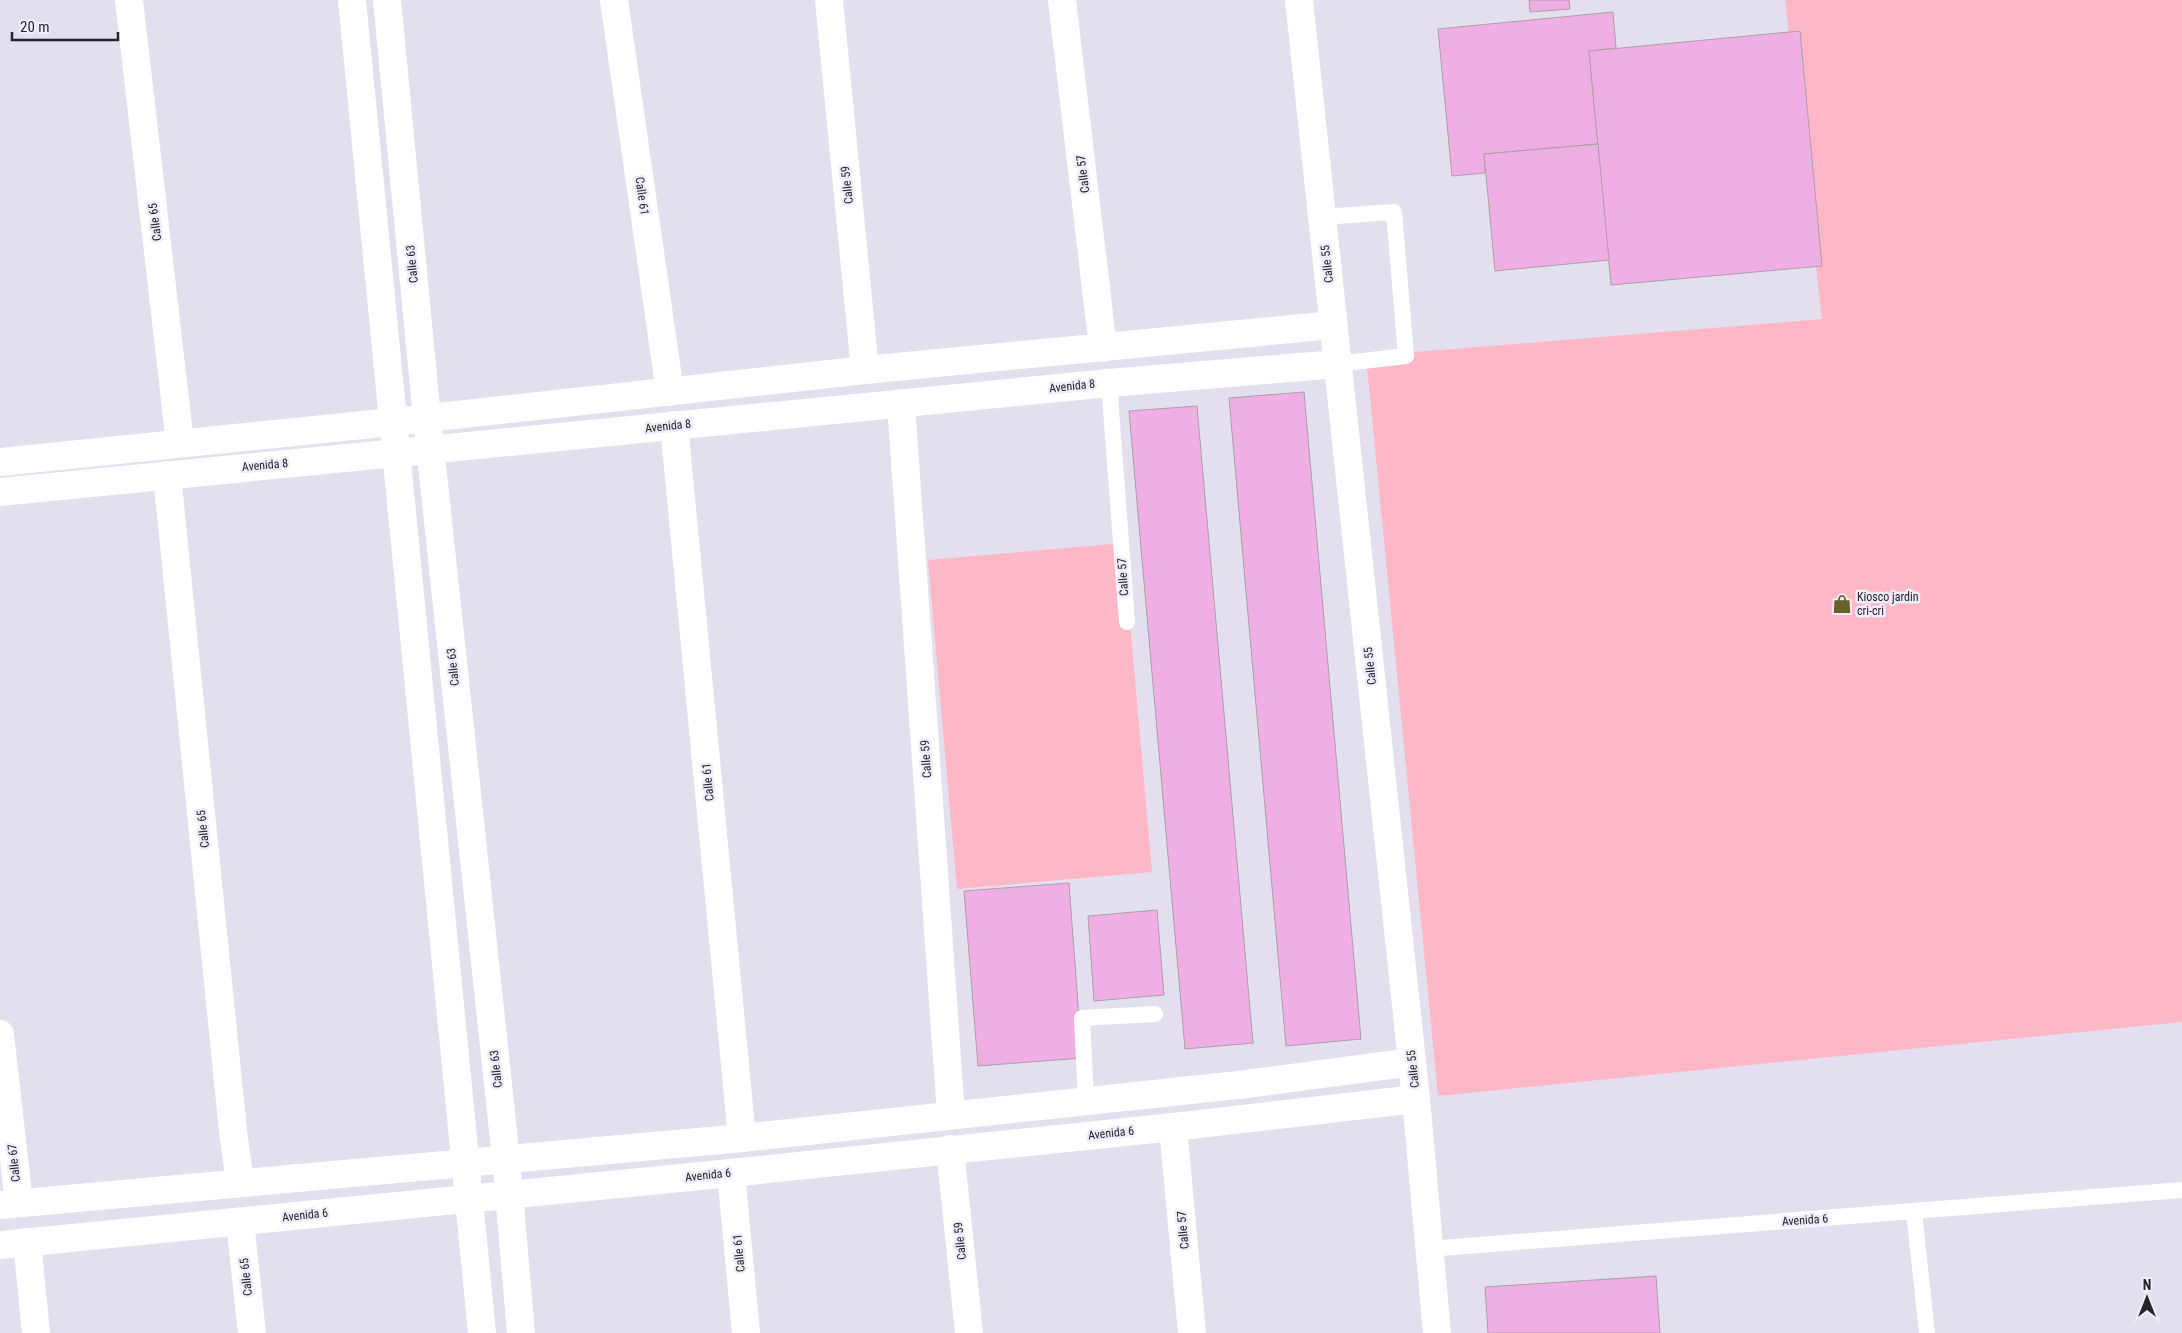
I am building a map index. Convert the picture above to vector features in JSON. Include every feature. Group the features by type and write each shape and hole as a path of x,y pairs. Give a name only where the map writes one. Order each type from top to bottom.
{"street":[{"name":"Calle 65","path":"129,0 180,443"},
{"path":"352,0 482,1333"},
{"name":"Calle 63","path":"387,0 426,418 506,1159 521,1333"},
{"name":"Calle 61","path":"614,0 670,392"},
{"name":"Calle 59","path":"829,0 865,370"},
{"name":"Calle 57","path":"1062,0 1103,348"},
{"name":"Calle 55","path":"1299,0 1416,1098 1437,1333"},
{"path":"0,462 392,422 865,370 1333,325"},
{"name":"Avenida 8","path":"0,492 1109,383 1337,364"},
{"name":"Calle 59","path":"901,404 951,1115"},
{"name":"Calle 61","path":"674,425 742,1138"},
{"name":"Calle 65","path":"167,475 233,1131 240,1184"},
{"name":"Calle 67","path":"0,1034 10,1204"},
{"path":"10,1204 742,1138 1238,1085 1412,1062"},
{"name":"Avenida 6","path":"0,1245 731,1173 1173,1127 1416,1098"},
{"name":"Calle 57","path":"1173,1127 1192,1333"},
{"name":"Calle 59","path":"950,1150 969,1333"},
{"name":"Calle 61","path":"731,1173 746,1333"},
{"name":"Calle 65","path":"240,1222 252,1333"},
{"path":"27,1242 36,1333"}],"lane":[{"path":"1322,217 1394,212 1406,356 1337,364"},
{"name":"Calle 57","path":"1109,383 1126,622"},
{"path":"1086,1100 1082,1018 1156,1014"},
{"name":"Avenida 6","path":"1428,1249 2182,1190"},
{"path":"1914,1212 1927,1333"}],"shaded area":[{"path":"1785,0 2182,0 2182,1022 1438,1096 1366,356 1822,319"},
{"path":"1123,543 1152,872 957,889 928,560"}],"building":[{"path":"1529,0 1569,0 1570,9 1530,12"},
{"path":"1613,12 1616,48 1589,51 1598,144 1484,154 1485,173 1452,176 1438,29"},
{"path":"1800,31 1822,266 1611,285 1589,51"},
{"path":"1598,144 1609,260 1495,271 1484,154"},
{"path":"1304,392 1361,1039 1286,1046 1229,398"},
{"path":"1197,406 1253,1043 1185,1049 1129,411"},
{"path":"1069,883 1082,1058 978,1066 964,891"},
{"path":"1157,910 1164,995 1094,1001 1088,916"},
{"path":"1656,1276 1660,1333 1488,1333 1485,1287"}],"place":[{"name":"Kiosco jardin cri-cri","path":"1842,604"}]}
